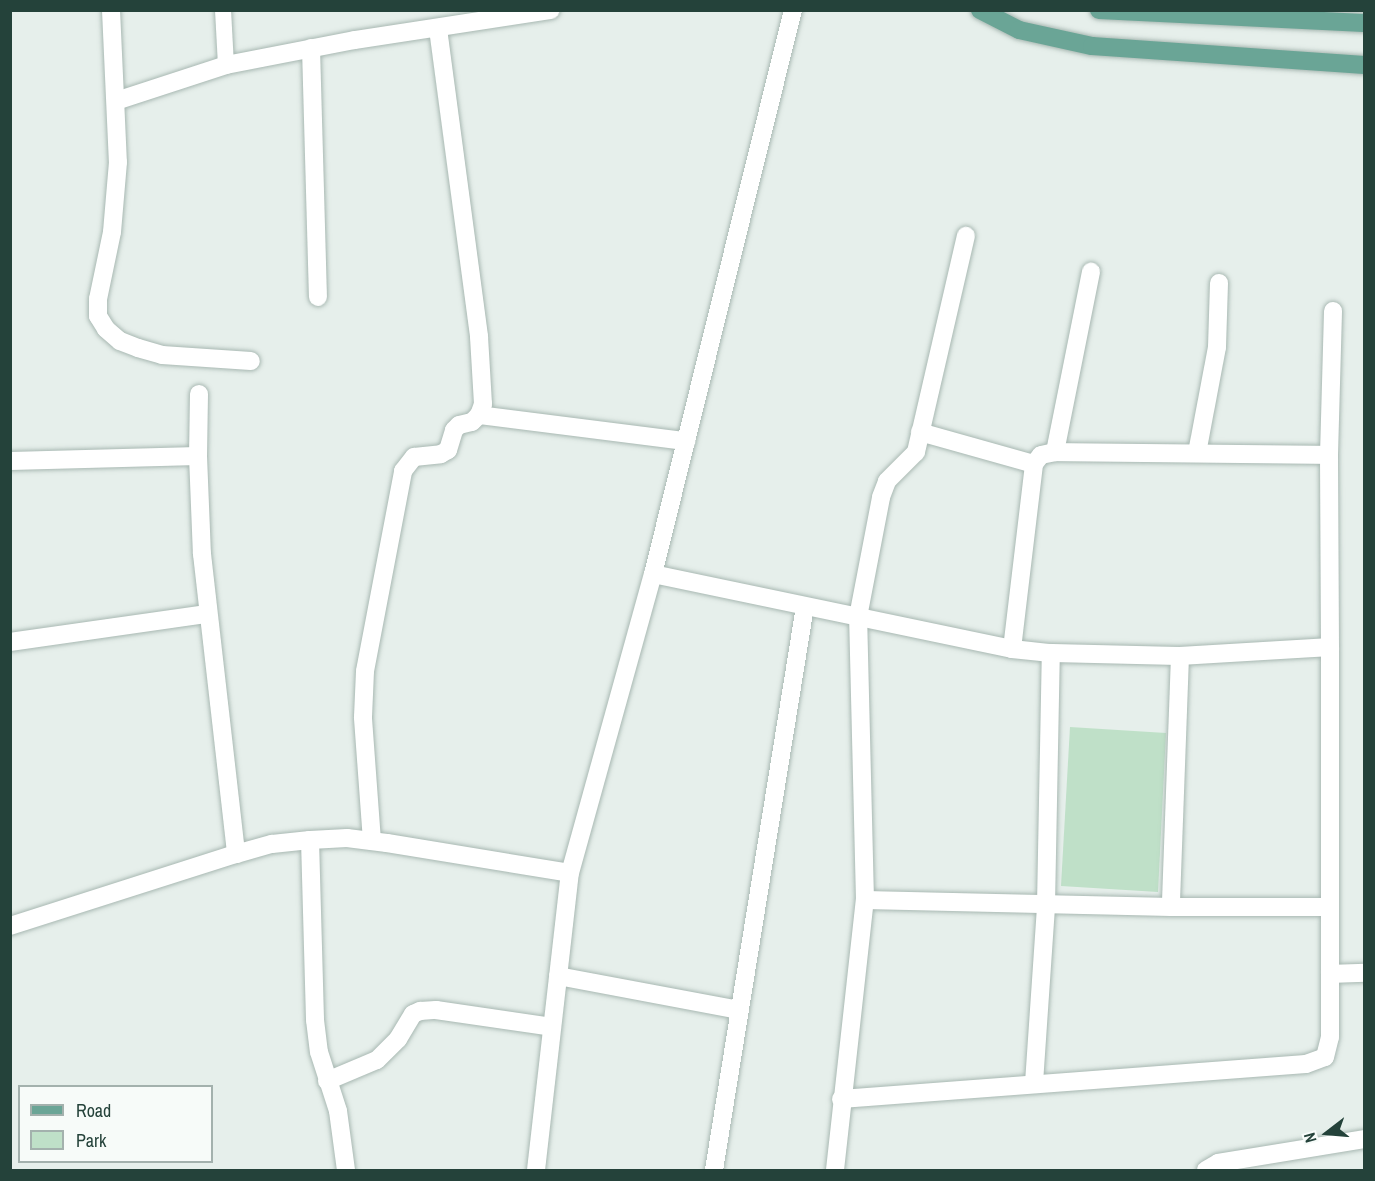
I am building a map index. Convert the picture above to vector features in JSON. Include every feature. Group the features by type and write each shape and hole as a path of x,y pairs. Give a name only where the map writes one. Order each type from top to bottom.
{"main road":[{"path":"980,10 1019,30 1092,46 1365,65"},
{"path":"1099,10 1365,23"}],"street":[{"path":"111,10 116,101 117,195 98,299 98,316 106,329 120,340 138,348 162,355 251,361"},
{"path":"116,101 226,64 311,48 438,29 456,18 550,10"},
{"path":"536,1170 570,873 653,574 794,10"},
{"path":"438,29 478,336 483,404 479,416"},
{"path":"311,48 318,297"},
{"path":"835,1170 841,1099 865,900 858,617 881,497 887,481 916,452 966,236"},
{"path":"1055,452 1091,272"},
{"path":"1197,453 1217,347 1219,283"},
{"path":"841,1099 1305,1064 1325,1057 1330,1037 1329,455 1333,310"},
{"path":"200,394 198,456 207,614 236,854"},
{"path":"372,841 363,717 365,671 403,471 414,457 441,454 448,450 454,430 479,416 686,441"},
{"path":"920,432 1034,464"},
{"path":"1012,649 1034,464 1041,456 1055,452 1329,455"},
{"path":"10,461 198,456"},
{"path":"653,574 1012,649 1051,653 1180,656 1330,647"},
{"path":"714,1170 805,606"},
{"path":"10,642 207,614"},
{"path":"1034,1083 1046,905 1051,653"},
{"path":"1171,907 1180,656"},
{"path":"310,840 315,1020 319,1052 338,1111 346,1170"},
{"path":"10,926 236,854 272,844 310,840 372,841 570,873"},
{"path":"865,900 1171,907 1330,907"},
{"path":"1330,974 1365,973"},
{"path":"558,976 740,1010"},
{"path":"327,1081 377,1060 393,1045 413,1014 420,1011 436,1010 552,1027"},
{"path":"1206,1170 1218,1163 1365,1138"}],"lane":[{"path":"223,10 226,64"}],"green space":[{"path":"1070,727 1166,733 1158,892 1061,886"}]}
